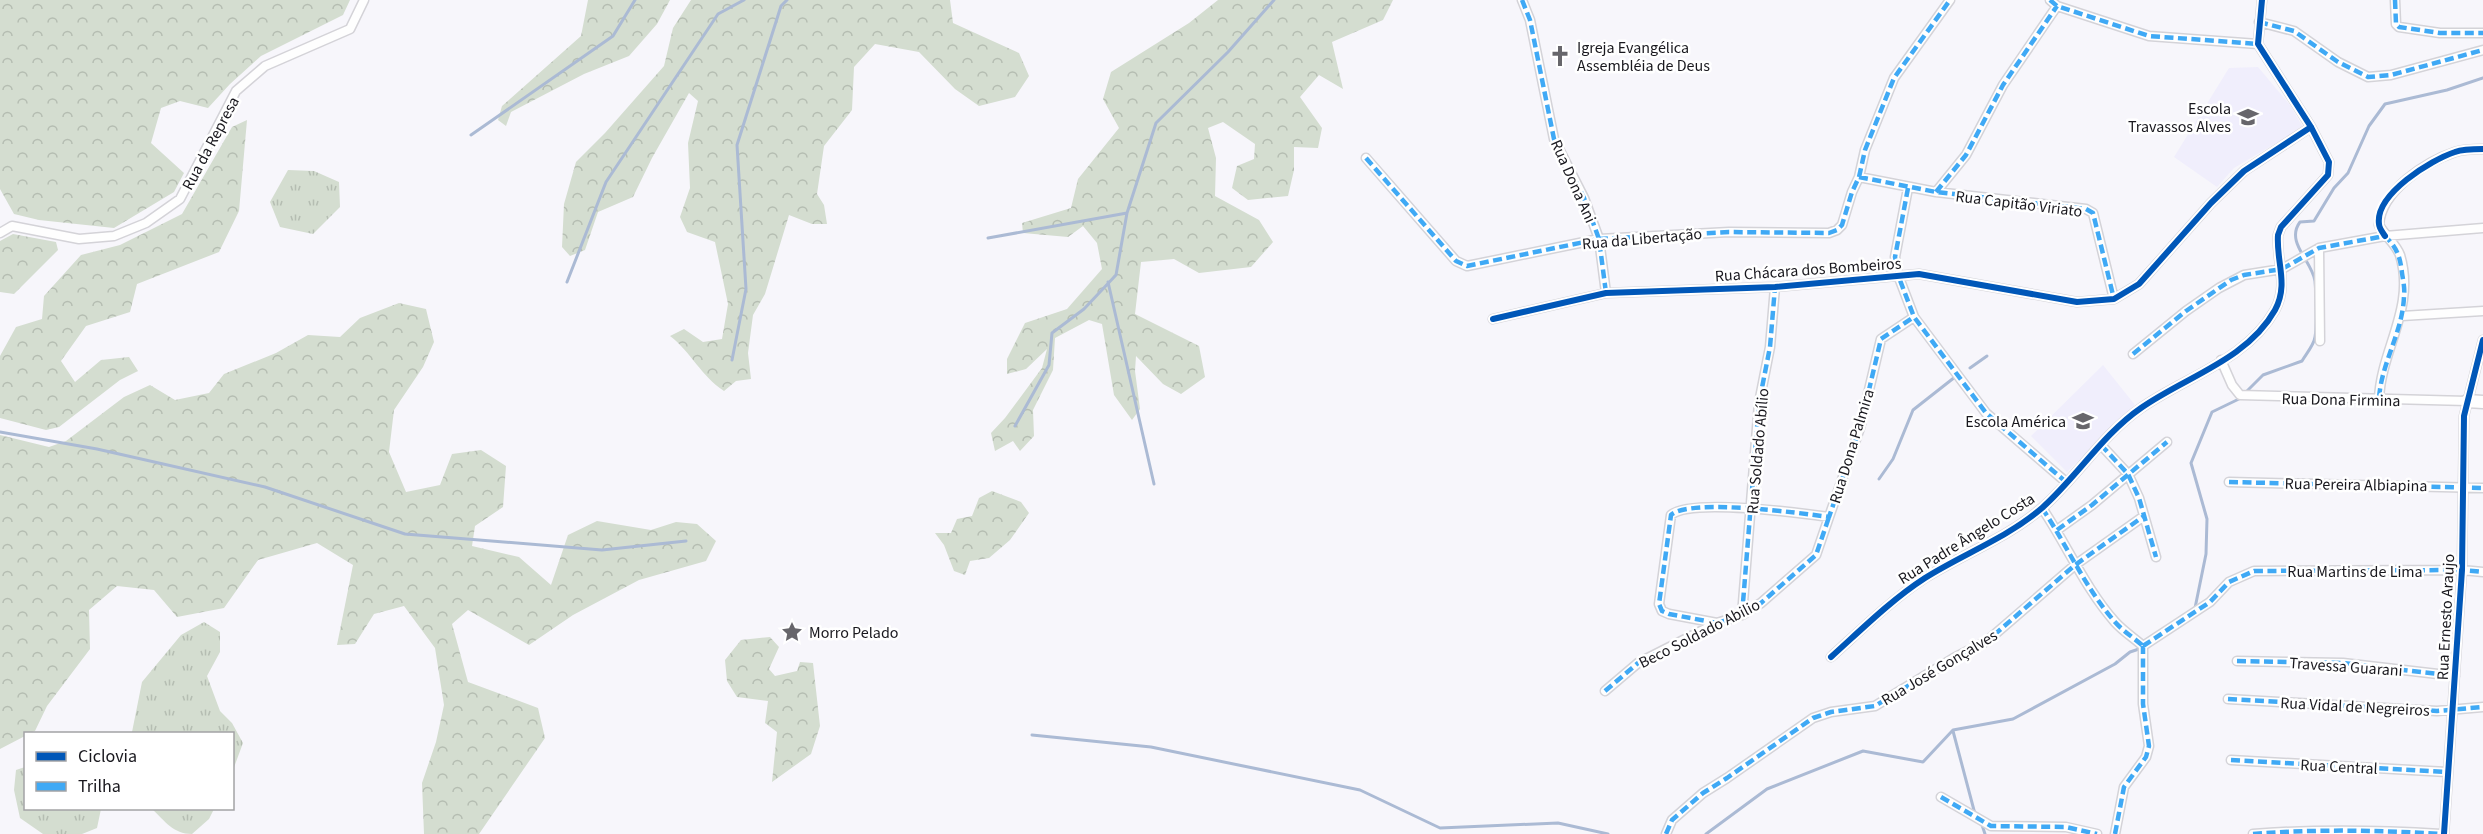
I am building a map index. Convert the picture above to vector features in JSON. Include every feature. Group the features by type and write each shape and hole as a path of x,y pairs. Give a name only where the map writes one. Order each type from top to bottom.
{"street":[{"name":"Rua da Represa","path":"0,233 12,226 79,239 114,236 146,223 180,199 236,91 265,66 350,29 364,0"},
{"name":"Rua Dona Ani","path":"1522,0 1530,20 1554,139 1584,198 1599,239 1606,293"},
{"name":"Rua da Libertação","path":"1366,158 1456,261 1467,266 1599,239 1729,232 1829,233 1837,231 1842,225 1851,192 1859,177 1865,150 1894,78 1950,0"},
{"path":"1936,192 1966,154 2002,85 2054,3 2149,36 2258,44 2262,0"},
{"path":"2395,0 2396,24 2399,27 2440,33 2483,33"},
{"path":"2259,22 2294,31 2338,62 2368,77 2391,75 2483,50"},
{"name":"Rua Padre Ângelo Costa","path":"1831,657 1900,596 1923,580 1997,539 2042,508 2101,445 2139,409 2247,345 2268,320 2283,289 2277,246 2281,227 2328,175 2329,162 2311,127 2258,44"},
{"name":"Rua Chácara dos Bombeiros","path":"1493,319 1606,293 1775,287 1919,274 2077,302 2114,299 2139,284 2211,203 2244,171 2311,127"},
{"path":"2379,399 2382,376 2402,316 2405,295 2400,256 2379,225 2379,214 2384,205 2406,181 2423,166 2457,151 2483,148"},
{"name":"Rua Capitão Viriato","path":"1859,177 1936,192 2086,209 2093,213 2114,299"},
{"path":"1908,188 1895,257 1898,275 1914,317 1986,413 2066,482"},
{"path":"2133,354 2186,311 2231,280 2244,275 2282,269 2319,248 2385,236 2483,228"},
{"path":"2319,248 2320,341"},
{"name":"Rua Soldado Abílio","path":"1742,615 1759,403 1770,347 1775,287"},
{"path":"2402,316 2483,311"},
{"name":"Rua Dona Palmira","path":"1717,623 1669,614 1662,611 1659,604 1671,515 1676,510 1699,508 1752,508 1829,517 1860,428 1881,339 1914,317"},
{"name":"Rua Ernesto Araujo","path":"2442,834 2456,676 2462,570 2464,416 2483,340"},
{"name":"Rua Dona Firmina","path":"2221,360 2232,385 2243,396 2483,402"},
{"path":"2057,530 2092,505 2167,442"},
{"path":"2101,445 2128,474 2139,498 2156,557"},
{"name":"Rua Pereira Albiapina","path":"2229,482 2483,488"},
{"path":"2042,508 2057,530 2075,565 2115,622 2144,646 2143,704 2149,746 2146,757 2124,787 2115,834"},
{"name":"Rua José Gonçalves","path":"1666,834 1672,820 1703,793 1813,718 1831,712 1875,706 1954,658 1987,641 2075,565 2144,516"},
{"name":"Beco Soldado Abilio","path":"1605,691 1638,663 1717,623 1742,615 1761,603 1816,555 1829,517"},
{"name":"Rua Martins de Lima","path":"2144,646 2210,602 2229,582 2238,576 2254,571 2462,570 2483,572"},
{"name":"Travessa Guarani","path":"2237,661 2343,663 2456,676"},
{"name":"Rua Vidal de Negreiros","path":"2228,699 2437,711 2483,707"},
{"name":"Rua Central","path":"2231,760 2448,772"},
{"path":"1941,797 1991,826 2066,827 2093,834"},
{"path":"2253,834 2362,832 2442,834"}],"shaded area":[{"name":"Escola Travassos Alves","path":"2258,67 2290,105 2304,129 2234,168 2217,187 2174,157 2229,68"},
{"name":"Escola América","path":"2103,365 2135,405 2067,472 2031,436"}],"green space":[{"path":"0,0 350,0 343,15 261,56 208,108 180,101 161,108 151,143 184,173 174,192 114,228 39,220 14,214 0,189"},
{"path":"588,0 670,0 657,24 629,56 584,74 511,112 506,126 498,120 502,106 581,36"},
{"path":"691,0 950,0 953,23 1019,53 1029,76 1015,97 979,106 955,89 919,52 875,44 854,67 852,110 824,146 817,194 824,205 827,224 812,224 789,215 765,294 753,315 748,353 751,379 736,381 724,391 670,336 684,329 703,342 722,339 728,304 715,242 687,232 680,217 690,188 688,143 698,101 689,93 633,197 598,212 585,250 570,256 562,247 564,204 576,162 664,66 673,28"},
{"path":"1218,0 1393,0 1383,20 1332,42 1343,89 1319,75 1300,97 1322,128 1318,148 1294,147 1294,170 1288,196 1248,200 1232,188 1237,166 1254,159 1255,144 1223,122 1208,128 1216,158 1215,196 1259,220 1273,242 1251,267 1199,273 1174,259 1141,262 1135,314 1199,346 1205,377 1181,394 1163,384 1136,356 1135,371 1140,409 1132,420 1114,395 1102,324 1089,320 1055,338 1053,370 1033,410 1034,436 1020,451 1013,441 995,451 991,433 1042,368 1047,349 1026,369 1007,374 1007,359 1025,323 1067,309 1102,269 1097,243 1083,226 1068,237 1023,233 1022,223 1071,208 1078,179 1119,128 1103,99 1111,72 1189,23"},
{"path":"247,120 239,211 219,252 137,284 130,312 86,326 61,361 75,382 101,360 129,357 138,371 120,380 59,427 46,430 0,418 0,356 16,327 42,319 44,296 81,255 120,245 182,214 232,127"},
{"path":"288,170 314,171 339,182 340,207 313,234 280,227 270,202"},
{"path":"13,234 56,242 58,250 14,294 0,292 0,241"},
{"path":"399,303 426,309 434,342 423,367 394,410 389,452 406,492 440,485 452,454 481,450 506,466 503,507 475,526 472,546 519,557 551,585 568,535 597,521 651,530 676,522 697,524 716,541 706,561 639,580 573,615 529,645 468,610 452,624 468,682 538,708 545,738 479,834 424,834 422,783 436,742 444,705 435,648 404,606 374,614 355,644 337,645 353,565 317,543 258,560 224,608 177,617 154,590 117,586 89,610 90,649 47,706 35,731 24,732 24,737 0,749 0,435 49,447 66,441 124,397 150,385 175,400 209,393 224,374 276,353 308,335 340,337 360,318"},
{"path":"992,491 1021,502 1029,513 1010,540 989,558 970,561 965,575 954,571 944,545 935,533 951,533 957,519 972,516 979,498"},
{"path":"204,622 220,632 220,652 207,676 220,711 232,723 243,743 234,767 234,732 132,732 142,682 181,635"},
{"path":"770,637 779,647 769,669 775,676 797,671 800,662 813,663 820,726 811,754 772,782 777,732 765,723 768,701 737,697 727,681 725,660 741,640"},
{"path":"24,767 24,810 101,810 97,828 82,834 43,834 20,818 14,790 16,770"},
{"path":"153,810 214,810 209,819 192,834 180,832"}],"waterway":[{"path":"471,135 613,36 635,0"},
{"path":"567,282 606,182 718,14 744,0"},
{"path":"732,360 746,289 737,145 781,6 787,0"},
{"path":"1015,426 1049,365 1052,333 1084,309 1116,275 1127,213 1156,123 1228,52 1274,0"},
{"path":"2245,393 2263,375 2302,361 2313,343 2316,325 2315,281 2297,244 2296,229 2300,222 2314,221 2334,188 2348,173 2369,126 2385,104 2447,90 2483,78"},
{"path":"988,238 1127,213"},
{"path":"1108,282 1154,484"},
{"path":"1970,368 1987,356"},
{"path":"1879,479 1893,459 1913,410 1955,377"},
{"path":"2195,608 2206,554 2207,519 2191,463 2212,412 2241,398"},
{"path":"0,432 97,449 265,487 405,534 602,550 686,541"},
{"path":"1706,834 1767,789 1863,751 1923,762 1953,730 2013,719 2115,664 2130,652 2142,648"},
{"path":"1953,731 1975,814"},
{"path":"1032,735 1151,747 1360,790 1440,828 1558,823 1608,834"},
{"path":"1982,825 1985,834"}],"marked path":[{"path":"1522,0 1530,20 1554,139 1584,198 1599,239 1606,293"},
{"path":"1366,158 1456,261 1467,266 1599,239 1729,232 1829,233 1842,225 1859,177 1865,150 1894,78 1950,0"},
{"path":"2050,0 2057,6 2149,36 2258,44"},
{"path":"2395,0 2396,24 2399,27 2440,33 2483,33"},
{"path":"1936,192 1966,155 2003,85 2057,6"},
{"path":"2259,22 2294,31 2338,62 2368,77 2391,75 2483,50"},
{"path":"1859,177 1936,192 2086,209 2093,213 2114,299"},
{"path":"1908,188 1895,257 1898,275 1914,317 1986,413 2066,482"},
{"path":"2133,354 2186,311 2231,280 2244,275 2282,269 2319,248 2385,236 2399,257 2404,293 2400,322 2384,373 2379,399"},
{"path":"1742,615 1759,403 1770,347 1775,287"},
{"path":"1717,623 1669,614 1662,611 1659,604 1671,515 1682,510 1722,507 1829,517 1860,428 1881,339 1914,317"},
{"path":"2057,530 2092,505 2167,442"},
{"path":"2101,445 2128,474 2139,498 2156,557"},
{"path":"2229,482 2483,488"},
{"path":"2042,508 2104,609 2118,625 2143,646"},
{"path":"1666,834 1672,820 1703,793 1813,718 1831,712 1875,706 1954,658 1987,641 2075,565 2144,516"},
{"path":"1605,691 1638,663 1717,623 1742,615 1761,603 1816,555 1829,517"},
{"path":"2143,646 2210,602 2229,582 2254,571 2462,570 2483,572"},
{"path":"2115,834 2124,787 2146,757 2149,746 2143,704 2143,646"},
{"path":"2237,661 2343,663 2455,676"},
{"path":"2228,699 2437,711 2483,707"},
{"path":"2231,760 2447,772"},
{"path":"1941,797 1991,826 2066,827 2097,834"},
{"path":"2253,834 2300,831 2441,834"}],"cycle path":[{"path":"1831,657 1912,587 2028,519 2054,496 2114,430 2158,397 2232,355 2263,327 2275,310 2282,282 2278,235 2281,227 2328,175 2329,162 2311,127 2258,44 2262,0"},
{"path":"1493,319 1606,293 1775,287 1919,274 2077,302 2114,299 2139,284 2211,203 2244,171 2311,127"},
{"path":"2385,236 2379,226 2380,213 2386,201 2406,180 2445,156 2465,150 2483,149"},
{"path":"2444,834 2462,570 2464,416 2483,340"}],"place":[{"name":"Igreja Evangélica Assembléia de Deus","path":"1560,56"},
{"name":"Escola Travassos Alves","path":"2248,117"},
{"name":"Escola América","path":"2083,421"},
{"name":"Morro Pelado","path":"792,632"}]}
